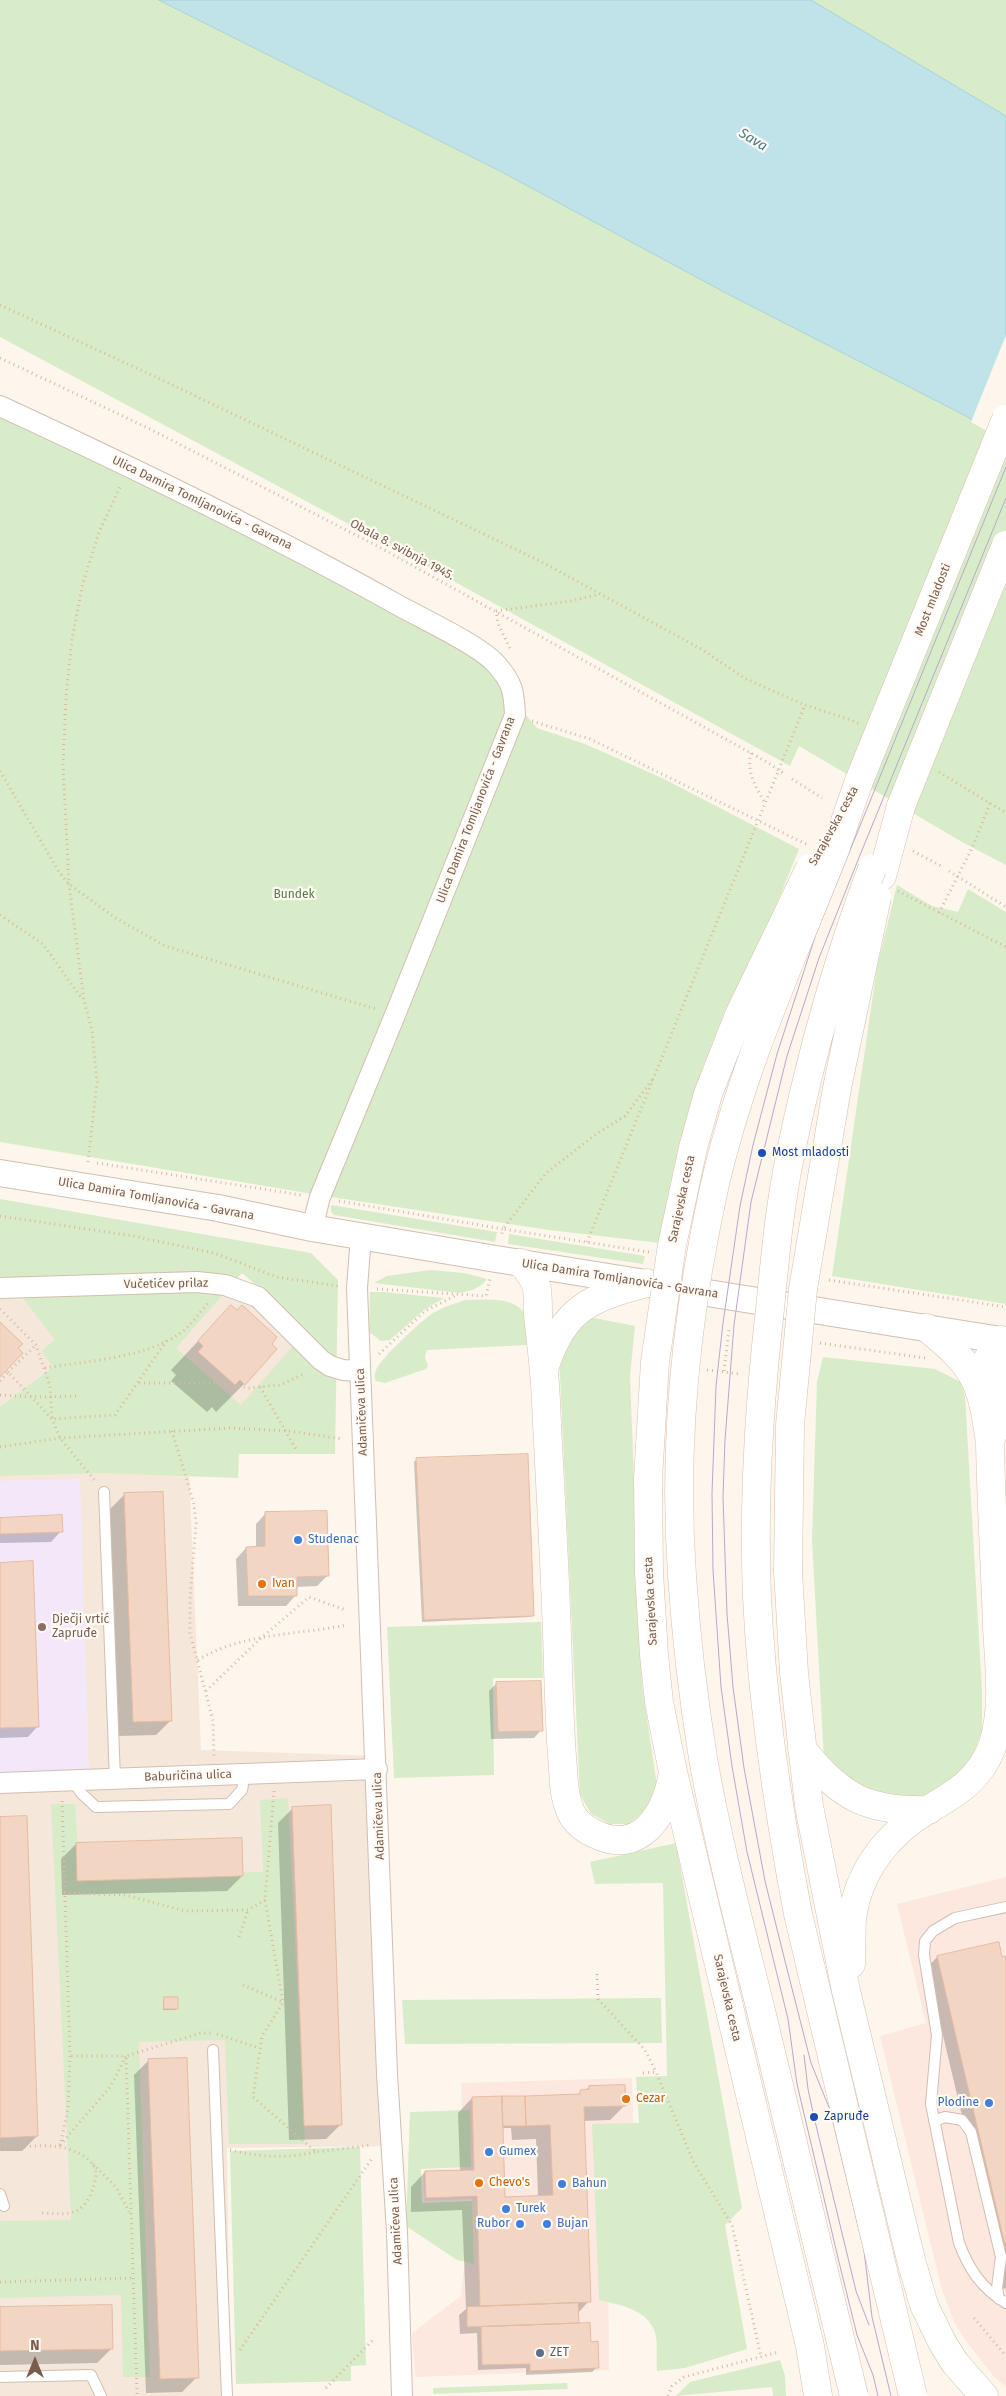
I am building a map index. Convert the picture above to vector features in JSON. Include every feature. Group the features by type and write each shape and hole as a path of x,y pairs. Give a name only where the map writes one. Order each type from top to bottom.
{"main road":[{"name":"Most mladosti","path":"859,781 1006,419"},
{"path":"913,2396 796,1905 783,1838 770,1746 757,1596 756,1520 762,1376 789,1162 813,1053 829,993 845,942 877,872 901,806 1006,545"},
{"name":"Sarajevska cesta","path":"818,2396 810,2346 673,1772 658,1693 649,1572 648,1470 655,1362 672,1245 693,1148 708,1094 739,1015 830,844 859,781"},
{"name":"Sarajevska cesta","path":"830,844 743,1085 713,1190 692,1313 681,1433 681,1572 694,1699 704,1761 744,1942 854,2396"},
{"path":"877,872 821,1175 803,1289 790,1426 788,1571 794,1673 802,1748 822,1874 846,1990 908,2251 924,2305 942,2342 955,2363 984,2396"},
{"path":"521,1264 528,1270 536,1288 544,1367 558,1668 558,1718 569,1810 575,1820 585,1829 600,1837 613,1840 629,1838 644,1832 657,1819 670,1793 673,1772"},
{"path":"544,1367 552,1344 560,1330 580,1308 594,1300 616,1292 647,1284"},
{"path":"927,1328 962,1358 976,1378 999,1389"},
{"path":"999,1389 982,1371 992,1351 1004,1346"},
{"path":"846,1990 851,1965 852,1920 860,1884 881,1850 896,1834 929,1810 946,1801 972,1780 982,1766 991,1747 996,1726 999,1666 990,1442 999,1389"},
{"path":"802,1748 821,1773 837,1787 859,1800 886,1808 929,1810"}],"street":[{"name":"Ulica Damira Tomljanovića - Gavrana","path":"0,406 129,466 309,556 470,646 496,663 514,690 515,715 320,1197 312,1228"},
{"name":"Ulica Damira Tomljanovića - Gavrana","path":"0,1173 218,1208 312,1228 521,1264 927,1328 1004,1346"},
{"name":"Adamičeva ulica","path":"361,1236 357,1288 377,1769 387,2074 397,2232 402,2396"},
{"name":"Vučetićev prilaz","path":"0,1288 197,1282 225,1285 258,1298 320,1360 330,1366 360,1371"},
{"name":"Baburičina ulica","path":"0,1783 377,1769"}],"lane":[{"path":"104,1492 115,1779"},
{"path":"67,1781 96,1807 229,1804 242,1790 245,1774"},
{"path":"1003,2301 986,2289 966,2262 959,2243 931,2104 937,2035 924,1955 925,1941 933,1930 956,1918 1006,1907"},
{"path":"213,2050 227,2396"},
{"path":"934,2121 945,2117 962,2120 971,2132 1000,2257 998,2288 1003,2301"},
{"path":"0,2194 4,2206"},
{"path":"0,2377 92,2375 101,2396"}],"path":[{"path":"0,305 377,482 540,561 703,650 744,678 805,705 851,720"},
{"name":"Obala 8. svibnja 1945.","path":"0,358 148,428 379,547 751,753 786,775"},
{"path":"129,466 99,532 83,583 72,639 66,696 63,765 69,884 84,1001 92,1030 97,1082 88,1162 320,1197 503,1230 652,1252"},
{"path":"496,611 571,601 600,594"},
{"path":"587,1242 805,705"},
{"path":"515,715 590,739 759,820"},
{"path":"751,753 749,762 751,775 766,804"},
{"path":"0,771 59,872 69,884 114,917 165,946 395,1015"},
{"path":"792,779 822,798"},
{"path":"939,913 974,844 990,803"},
{"path":"910,850 941,866"},
{"path":"949,871 1006,907"},
{"path":"0,915 43,944 84,1001"},
{"path":"500,1242 503,1230 546,1173 595,1135 625,1116 656,1075"},
{"path":"0,1216 134,1236 214,1253 277,1277 345,1288"},
{"path":"45,1368 107,1357 129,1356 180,1334 225,1285 233,1260"},
{"path":"822,1278 1006,1307"},
{"path":"370,1288 456,1296 486,1296 490,1280"},
{"path":"360,1371 425,1312 456,1296"},
{"path":"932,1302 933,1296"},
{"path":"0,1309 36,1346 45,1368 51,1397 52,1420"},
{"path":"724,1371 729,1330"},
{"path":"52,1420 115,1415 167,1340"},
{"path":"817,1343 930,1358"},
{"path":"0,1381 36,1346"},
{"path":"706,1367 705,1370 742,1374 742,1370"},
{"path":"138,1383 219,1383 249,1388 280,1385 312,1370"},
{"path":"8,1372 52,1420 60,1438 104,1492"},
{"path":"260,1387 296,1451"},
{"path":"0,1395 32,1398 80,1396"},
{"path":"0,1447 60,1438 232,1428 285,1430 363,1444"},
{"path":"172,1432 194,1504 196,1523 190,1599 190,1632 213,1721 214,1775"},
{"path":"206,1690 260,1639 309,1598 346,1610"},
{"path":"198,1660 214,1650 234,1643 347,1625"},
{"path":"275,1773 265,1900 283,2003 262,2036 253,2097 316,2152"},
{"path":"60,2146 68,2109 70,2056 64,1892 67,1781"},
{"path":"64,1892 125,1895 185,1911 248,1910 265,1900"},
{"path":"239,1937 248,1910"},
{"path":"597,1974 598,1999 645,2050 694,2163 732,2225 761,2357"},
{"path":"243,1984 283,2003"},
{"path":"70,2056 126,2056 201,2033 212,2033 259,2048"},
{"path":"212,2033 213,2050"},
{"path":"60,2146 111,2086 126,2056"},
{"path":"126,2056 136,2394"},
{"path":"643,2073 656,2072"},
{"path":"0,2145 60,2146 76,2152 93,2164 116,2187 130,2215"},
{"path":"217,2146 262,2156 292,2158 316,2152 372,2145"},
{"path":"226,2371 373,2157"},
{"path":"40,2213 67,2213 78,2210 88,2199 94,2184 96,2172 93,2164"},
{"path":"0,2282 132,2278"},
{"path":"974,2318 1006,2356"},
{"path":"326,2388 374,2339"},
{"path":"668,2396 672,2386 684,2377 779,2352"}],"shaded area":[{"path":"313,1287 321,1445 188,1444 201,1750 381,1756 398,2146 227,2148 230,2396 0,2396 0,1288"},
{"name":"Dječji vrtić Zapruđe","path":"80,1479 89,1772 0,1776 0,1481"},
{"path":"1006,1877 1006,2387 994,2377 966,2341 954,2322 942,2290 880,2036 926,2023 897,1904"},
{"path":"632,2078 633,2124 607,2124 609,2370 415,2377 412,2333 461,2296 472,2199 425,2201 423,2170 464,2168 461,2083"}],"green space":[{"path":"0,0 159,0 500,171 722,291 964,415 1006,440 1006,865 962,842 799,746 790,766 384,543 0,337"},
{"path":"811,0 1006,0 1006,116"},
{"name":"Bundek","path":"0,416 253,534 479,660 537,728 585,744 662,778 799,849 754,960 726,1008 704,1065 690,1108 660,1243 549,1230 331,1197 0,1142"},
{"path":"897,885 932,906 958,912 968,889 1006,912 1006,1304 832,1276 877,967"},
{"path":"0,1199 311,1253 338,1280 335,1454 239,1454 238,1478 102,1473 0,1476 0,1407 53,1367 41,1351 55,1340 16,1289 0,1301","holes":["242,1273 293,1317 280,1332 294,1345 241,1405 176,1348"]},
{"path":"331,1205 497,1232 495,1242 334,1215 331,1211"},
{"path":"509,1234 645,1256 643,1264 508,1244"},
{"path":"430,1270 464,1273 487,1279 474,1289 459,1293 374,1283 387,1276"},
{"path":"370,1292 444,1298 424,1310 390,1340 381,1341 369,1332"},
{"path":"465,1300 502,1301 512,1303 520,1308 526,1316 530,1327 531,1342 526,1345 427,1350 425,1357 428,1366 426,1369 385,1383 376,1381 375,1375 379,1364 411,1331 433,1313"},
{"path":"589,1317 635,1326 630,1376 642,1685 658,1792 646,1810 629,1824 610,1824 591,1814 580,1794 559,1355"},
{"path":"823,1357 935,1369 961,1382 965,1396 982,1690 982,1730 970,1764 952,1786 913,1799 878,1794 850,1786 824,1760 812,1540 817,1382"},
{"path":"541,1622 543,1678 493,1678 494,1775 394,1778 387,1627"},
{"path":"288,1798 305,2144 229,2144 225,2040 139,2042 150,2377 123,2377 121,2295 0,2298 0,2221 71,2220 51,1804 75,1804 80,1876 263,1872 260,1800"},
{"path":"676,1843 742,2208 725,2225 747,2349 685,2368 657,2371 656,2336 651,2324 639,2313 631,2309 599,2300 592,2124 639,2123 636,2077 667,2076 663,1883 595,1884 590,1862"},
{"path":"661,1998 662,2043 405,2044 402,2000"},
{"path":"470,2110 471,2167 421,2169 422,2203 472,2201 474,2264 457,2260 406,2226 410,2112"},
{"path":"360,2147 366,2365 351,2366 351,2381 236,2384 230,2151"},
{"path":"780,2360 785,2376 786,2396 773,2396 772,2387 676,2396 690,2382"},
{"path":"567,2383 568,2389 433,2394 433,2388"}],"water":[{"name":"Sava","path":"159,0 811,0 1006,116 1006,440 964,415 722,291 500,171"}],"pier":[{"path":"1006,335 1006,442 971,422"}],"building":[{"path":"231,1305 237,1310 242,1305 277,1337 272,1344 277,1349 245,1385 240,1380 235,1385 198,1352 203,1346 198,1341"},
{"path":"0,1322 23,1344 18,1348 23,1353 0,1377"},
{"path":"528,1454 534,1616 424,1620 416,1458"},
{"path":"163,1492 172,1721 133,1722 124,1493"},
{"path":"327,1511 329,1576 297,1577 297,1596 248,1596 246,1547 265,1546 265,1512"},
{"path":"62,1515 63,1532 0,1534 0,1518"},
{"path":"33,1561 39,1727 0,1728 0,1563"},
{"path":"541,1681 543,1731 498,1732 496,1682"},
{"path":"331,1805 342,2125 304,2126 292,1807"},
{"path":"27,1816 38,2136 0,2138 0,1817"},
{"path":"242,1838 243,1876 77,1881 76,1843"},
{"name":"Plodine","path":"999,1942 1002,1957 1006,1956 1006,2249 937,1956"},
{"path":"164,1997 178,1997 178,2009 164,2009"},
{"path":"187,2058 199,2378 160,2379 148,2059"},
{"path":"625,2085 626,2106 584,2107 591,2302 480,2306 477,2196 426,2198 425,2171 474,2170 472,2097 502,2096 505,2197 553,2195 550,2125 526,2126 525,2096 580,2094 580,2090 589,2089 589,2086"},
{"path":"502,2096 525,2096 526,2126 503,2126"},
{"path":"578,2303 579,2323 467,2327 467,2307"},
{"path":"112,2305 113,2349 0,2351 0,2307"},
{"name":"ZET","path":"590,2323 591,2342 598,2341 599,2368 530,2371 530,2364 482,2365 481,2327"}],"tram line":[{"path":"878,2396 873,2375 857,2335 797,2084 788,2019 747,1852 732,1766 721,1687 713,1570 712,1493 716,1386 740,1206 753,1145 777,1054 816,934 1006,467"},
{"path":"891,2396 872,2317 864,2251 830,2110 811,2063 765,1881 744,1768 733,1687 727,1614 723,1497 725,1440 734,1325 751,1202 787,1056 819,958 1006,498"},
{"path":"804,2055 814,2117 856,2291 869,2325"}],"place":[{"name":"Most mladosti","path":"762,1153"},
{"name":"Studenac","path":"298,1540"},
{"name":"Ivan","path":"262,1584"},
{"name":"Dječji vrtić Zapruđe","path":"42,1627"},
{"name":"Cezar","path":"626,2099"},
{"name":"Plodine","path":"989,2103"},
{"name":"Zapruđe","path":"814,2117"},
{"name":"Gumex","path":"489,2152"},
{"name":"Chevo's","path":"479,2183"},
{"name":"Bahun","path":"562,2184"},
{"name":"Turek","path":"506,2209"},
{"name":"Rubor","path":"520,2224"},
{"name":"Bujan","path":"547,2224"},
{"name":"ZET","path":"540,2353"}]}
